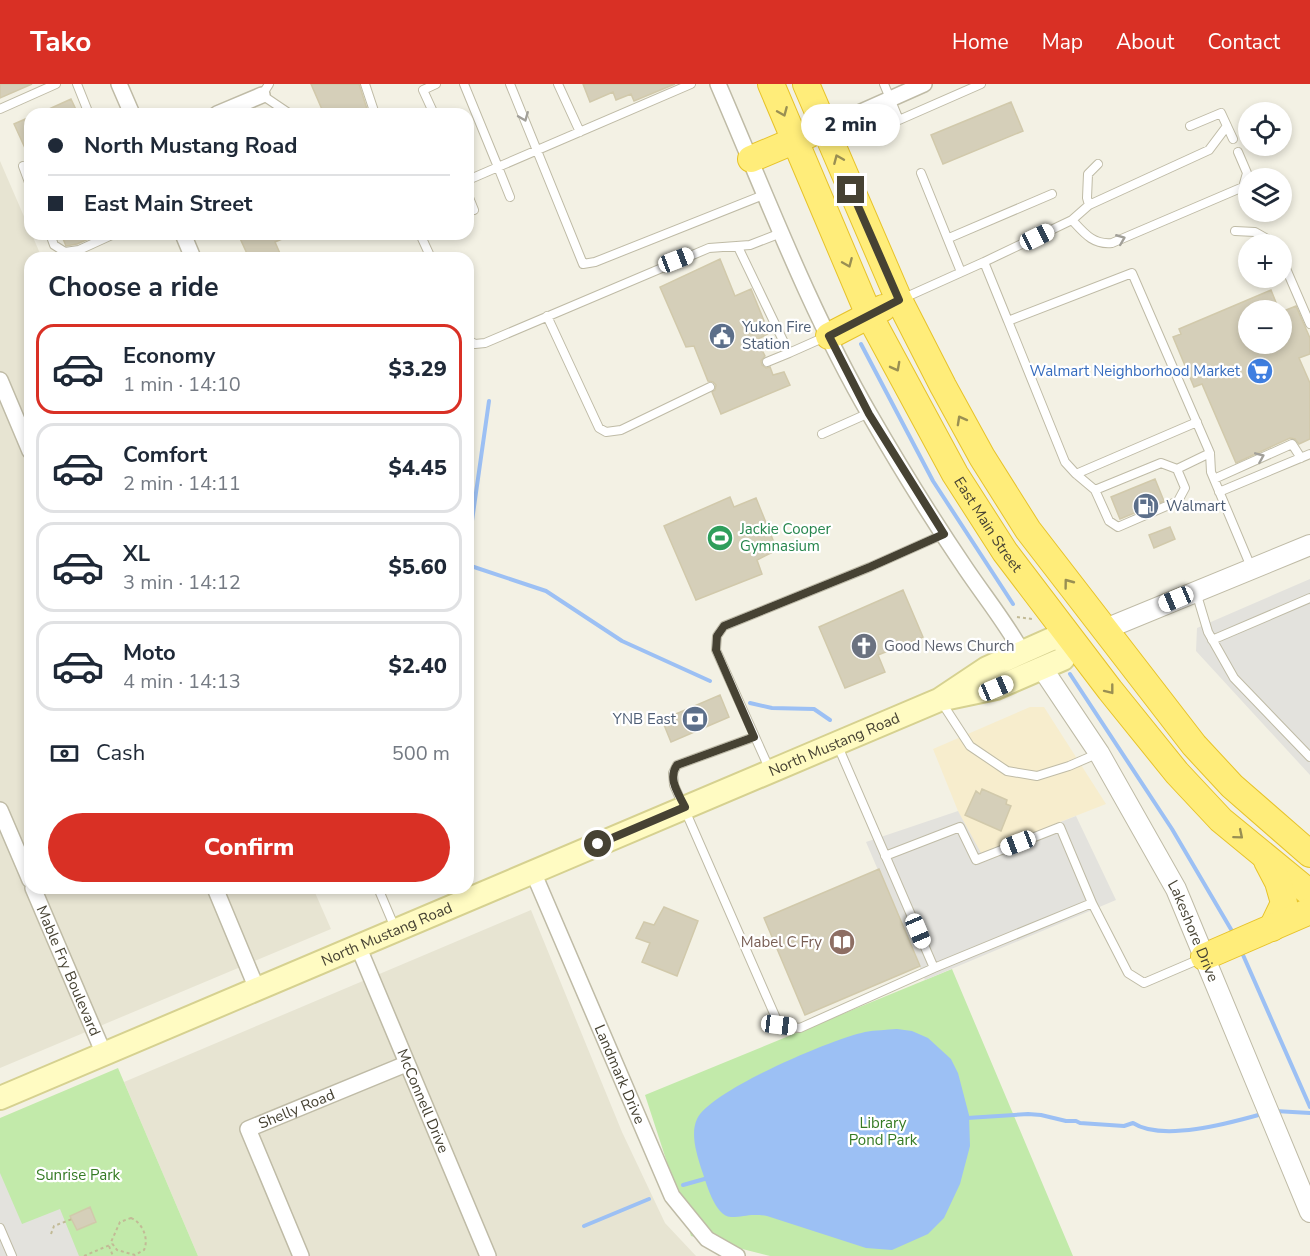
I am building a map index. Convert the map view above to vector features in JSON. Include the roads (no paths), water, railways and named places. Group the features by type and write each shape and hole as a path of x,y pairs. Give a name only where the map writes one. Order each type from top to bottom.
{"highway":[{"name":"East Main Street","path":"771,84 869,315 961,484 1005,552 1178,773 1221,820 1310,893"},
{"name":"East Main Street","path":"806,84 899,300 982,457 1028,530 1194,746 1232,786 1310,854"},
{"path":"751,159 825,128"},
{"path":"829,336 899,300"},
{"path":"1074,643 1103,630"},
{"path":"1264,856 1278,882 1284,903 1272,928"},
{"path":"1204,957 1310,911"},
{"path":"1272,928 1310,921"}],"main road":[{"name":"North Mustang Road","path":"0,1098 939,700 996,688 1063,659 1074,643 1054,638 987,668 939,700"}],"street":[{"path":"718,84 781,233 829,336 869,414 944,534 1010,630 1022,652"},
{"path":"825,128 924,84"},
{"path":"121,85 130,108"},
{"path":"230,108 266,89"},
{"path":"0,380 24,437"},
{"path":"1103,630 1310,545"},
{"name":"Lakeshore Drive","path":"1042,668 1099,753 1176,888 1310,1212"},
{"path":"0,810 24,866"},
{"name":"Landmark Drive","path":"533,872 672,1196 707,1239 737,1256"},
{"name":"Mable Fry Boulevard","path":"36,894 104,1054"},
{"path":"217,894 257,989"},
{"name":"McConnell Drive","path":"358,946 488,1256"},
{"name":"Shelly Road","path":"301,1256 248,1129 406,1064"}],"lane":[{"path":"0,109 56,84"},
{"path":"77,84 87,108"},
{"path":"365,84 373,108"},
{"path":"431,108 423,90 436,84"},
{"path":"464,84 474,108"},
{"path":"510,84 583,264 595,262 765,194"},
{"path":"558,84 580,132"},
{"path":"474,177 580,132 676,87 691,84"},
{"path":"884,84 899,120 981,84"},
{"path":"266,89 284,108"},
{"path":"474,108 510,197"},
{"path":"1190,126 1221,113 1233,139"},
{"path":"899,300 1072,220 1089,205 1209,150 1227,126"},
{"path":"1072,220 1088,238 1103,244 1112,243 1243,187 1247,173 1240,156"},
{"path":"1089,205 1086,198 1088,174 1098,164"},
{"path":"921,173 961,272"},
{"path":"949,238 1052,194"},
{"path":"1234,231 1258,234"},
{"path":"474,343 485,343 709,248 750,245 781,233"},
{"path":"52,240 54,245 65,252 79,250 101,240"},
{"path":"738,247 789,353"},
{"path":"984,262 1065,462 1095,490 1109,521 1118,527 1178,501 1185,488 1177,469"},
{"path":"1008,321 1132,273 1210,453 1211,471 1252,569"},
{"path":"1292,282 1310,324"},
{"path":"547,316 599,428 606,432 621,430 710,387"},
{"path":"767,362 829,336"},
{"path":"822,434 869,414"},
{"path":"1076,474 1197,422"},
{"path":"1214,479 1292,444 1301,458"},
{"path":"1095,490 1161,463 1177,469 1210,453"},
{"path":"1219,492 1310,454"},
{"path":"771,771 716,650 717,636 724,626 870,567 944,534"},
{"path":"1195,591 1208,632 1234,678 1310,757"},
{"path":"1212,640 1310,598"},
{"path":"939,700 970,746 1007,771 1037,776 1099,753"},
{"path":"754,737 677,765 673,773 674,785 779,1025 800,1028 934,968 1092,903"},
{"path":"836,743 934,968"},
{"path":"885,856 960,827 976,860 1060,827 1092,903 1128,973 1144,983 1204,957"},
{"path":"381,894 396,930"},
{"path":"0,1228 9,1255"}],"water":[{"path":"897,1029 912,1031 928,1038 951,1059 958,1073 969,1115 970,1146 960,1184 944,1218 928,1234 892,1250 866,1248 767,1216 731,1217 720,1211 708,1189 695,1144 695,1125 707,1107 725,1094 774,1067 827,1044 865,1032"}],"waterway":[{"path":"861,344 933,481 1013,604"},
{"path":"474,507 489,401"},
{"path":"474,567 546,591 622,641 710,681"},
{"path":"1070,674 1172,829 1232,931"},
{"path":"750,703 772,708 814,709 830,720"},
{"path":"1243,955 1310,1107"},
{"path":"1275,1111 1310,1113"},
{"path":"967,1118 1028,1114 1080,1123 1124,1126 1133,1123 1161,1131 1178,1131 1215,1126 1262,1114"},
{"path":"683,1185 708,1178"},
{"path":"584,1226 649,1199"}],"place":[{"name":"Yukon Fire Station","path":"722,336"},
{"name":"Walmart Neighborhood Market","path":"1260,371"},
{"name":"Walmart","path":"1146,506"},
{"name":"Jackie Cooper Gymnasium","path":"720,538"},
{"name":"Good News Church","path":"864,646"},
{"name":"YNB East","path":"695,719"},
{"name":"Mabel C Fry","path":"842,942"}],"park label":[{"name":"Library Pond Park","path":"883,1132"},
{"name":"Sunrise Park","path":"78,1175"}]}
